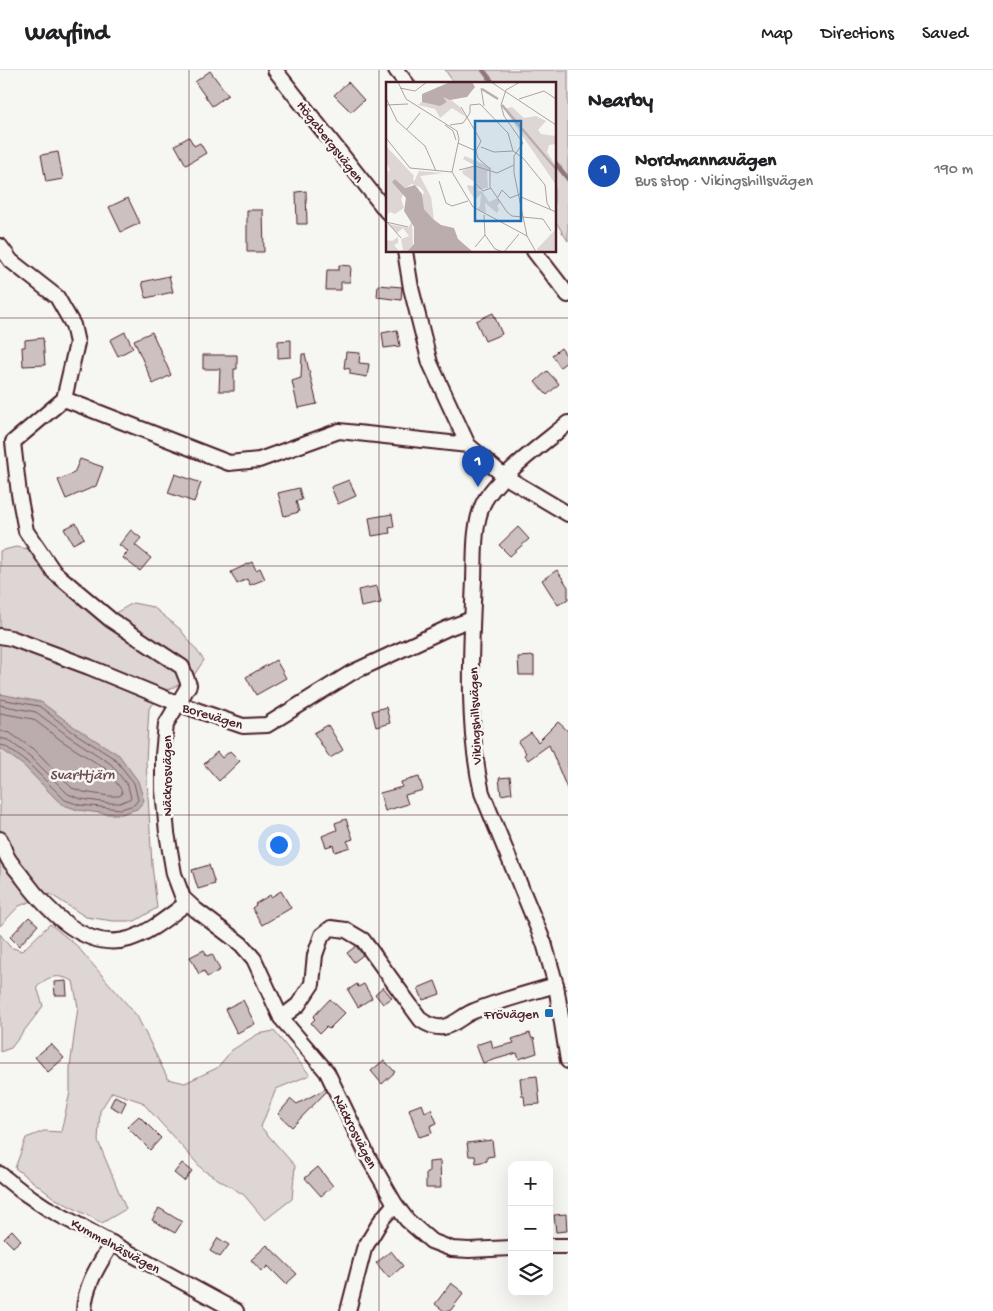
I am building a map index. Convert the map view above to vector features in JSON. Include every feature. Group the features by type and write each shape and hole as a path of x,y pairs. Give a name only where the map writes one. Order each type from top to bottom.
{"street":[{"name":"Högabergsvägen","path":"275,70 386,211"},
{"path":"396,70 405,82"},
{"path":"0,246 11,261 56,297 73,325 77,343 64,399 229,463 259,460 339,431 468,445"},
{"path":"405,252 411,288 430,364 468,445 504,476 568,514"},
{"path":"535,252 568,295"},
{"name":"Näckrosvägen","path":"64,399 7,440 18,484 26,530 54,572 111,620 182,667 189,685 166,724 163,755 163,790 167,833 174,874 183,898 241,944 254,959 281,1018 327,1072 368,1157 395,1204 407,1220 431,1241 452,1250 508,1248"},
{"name":"Vikingshillsvägen","path":"568,423 504,476 484,504 478,522 476,541 472,619 473,743 482,793 544,942 565,1021 568,1062"},
{"name":"Borevägen","path":"0,636 11,638 179,704 242,726 267,725 352,674 448,628 472,619"},
{"path":"0,839 9,861 43,904 58,918 78,932 98,939 120,940 135,936 149,930 187,903"},
{"path":"281,1018 298,1005 312,984 315,955 322,934 331,928 346,930 363,940 421,1020 430,1026 443,1027 452,1024 471,1012 556,985"},
{"name":"Kummelnäsvägen","path":"0,1174 47,1208 236,1311"},
{"path":"348,1311 364,1249 382,1219 395,1204"},
{"path":"84,1311 84,1297 89,1284 112,1243"},
{"path":"553,1246 568,1246"}],"shaded area":[{"path":"445,70 568,70 568,241 556,222 556,82 454,82"},
{"path":"16,547 29,549 49,576 103,620 133,603 153,607 180,629 204,660 192,678 168,690 149,708 146,761 152,865 157,908 135,921 113,921 86,917 50,894 19,906 0,926 0,551"},
{"path":"50,924 76,945 137,1016 168,1079 185,1083 217,1068 232,1050 258,1034 274,1031 310,1075 276,1089 261,1127 295,1166 292,1199 265,1220 244,1195 203,1170 142,1102 112,1092 100,1111 98,1141 126,1209 102,1223 54,1198 15,1168 26,1138 44,1131 61,1132 70,1092 70,1067 78,1007 73,981 63,977 54,977 46,980 37,987 43,1006 11,1048 0,1052 0,934 10,947 22,951"}],"water":[{"name":"Svarttjärn","path":"0,694 41,702 73,726 119,755 138,781 144,801 137,809 122,814 78,810 61,804 24,766 0,748"}],"building":[{"path":"210,71 228,95 212,106 195,82"},
{"path":"348,82 364,100 351,112 334,95"},
{"path":"189,137 194,146 200,143 206,153 186,165 175,145"},
{"path":"58,152 63,179 46,182 41,155"},
{"path":"306,191 307,224 297,224 296,192"},
{"path":"128,198 140,223 121,232 109,207"},
{"path":"247,210 263,210 264,252 247,252"},
{"path":"339,265 351,266 350,282 341,282 341,290 326,290 327,270 339,270"},
{"path":"169,276 173,292 146,298 142,282"},
{"path":"378,285 402,287 401,300 377,297"},
{"path":"493,313 502,334 485,341 476,321"},
{"path":"397,330 400,346 384,348 382,333"},
{"path":"125,332 133,348 118,356 110,340"},
{"path":"152,332 171,375 153,384 134,340"},
{"path":"43,338 45,365 23,366 22,347 25,347 25,340"},
{"path":"291,340 291,357 278,358 278,341"},
{"path":"561,348 568,361 560,367 552,355"},
{"path":"346,352 360,353 359,363 369,364 367,377 350,374 350,369 344,368"},
{"path":"302,354 305,354 317,404 298,408 292,381 301,378"},
{"path":"203,355 237,355 237,369 234,369 234,391 219,391 220,369 203,369"},
{"path":"547,371 559,384 547,395 535,382"},
{"path":"80,459 103,467 96,486 66,499 58,480 74,473"},
{"path":"175,474 201,483 194,502 168,493"},
{"path":"349,480 356,496 338,504 331,487"},
{"path":"299,488 302,500 296,501 299,512 284,516 278,493"},
{"path":"392,514 394,527 389,528 390,533 372,536 369,518"},
{"path":"76,523 84,538 73,544 64,529"},
{"path":"518,527 529,539 510,556 499,545"},
{"path":"131,530 141,538 135,545 151,558 140,571 123,558 128,551 119,545"},
{"path":"252,562 256,570 260,568 265,579 250,585 247,579 237,584 231,572"},
{"path":"557,570 568,587 568,599 558,605 542,580"},
{"path":"377,586 381,603 361,607 358,590"},
{"path":"534,656 534,675 519,675 518,657"},
{"path":"276,660 286,678 256,695 246,677"},
{"path":"386,707 390,723 376,727 372,711"},
{"path":"558,722 568,731 568,791 549,745 528,760 524,755 526,753 518,742 531,733 538,742"},
{"path":"328,725 343,750 330,758 314,733"},
{"path":"230,751 240,761 219,781 204,764 217,752 222,758"},
{"path":"419,777 423,790 405,795 408,804 385,811 380,793 402,787 401,782"},
{"path":"510,777 512,793 501,795 499,778"},
{"path":"346,819 353,839 347,841 350,847 335,852 333,845 326,847 322,836 337,830 335,823"},
{"path":"209,865 215,884 198,889 192,870"},
{"path":"281,891 291,908 262,925 252,908 270,895 271,897"},
{"path":"29,917 38,925 19,946 10,937"},
{"path":"356,946 363,955 354,962 347,953"},
{"path":"204,950 207,956 212,954 220,970 207,977 204,971 199,974 190,957"},
{"path":"66,981 67,995 55,995 54,982"},
{"path":"435,981 440,994 423,1000 418,988"},
{"path":"357,984 358,987 364,984 372,998 358,1007 348,990"},
{"path":"383,987 392,998 383,1004 375,994"},
{"path":"330,999 345,1013 329,1029 326,1027 320,1033 311,1023 315,1019 313,1017"},
{"path":"243,1000 255,1024 237,1033 225,1009"},
{"path":"530,1033 532,1039 534,1038 537,1053 519,1059 517,1053 483,1063 476,1045 491,1040 493,1048 514,1043 512,1039"},
{"path":"51,1044 64,1058 48,1072 35,1057"},
{"path":"384,1060 395,1072 382,1084 371,1071"},
{"path":"537,1076 540,1104 525,1105 520,1078"},
{"path":"325,1089 327,1091 292,1127 278,1114 291,1099 297,1104"},
{"path":"115,1096 126,1102 121,1112 110,1106"},
{"path":"422,1104 425,1112 431,1109 437,1123 430,1126 432,1133 419,1137 409,1109"},
{"path":"139,1116 161,1138 150,1150 127,1127"},
{"path":"492,1140 494,1156 487,1157 487,1161 476,1163 475,1156 469,1156 467,1143"},
{"path":"440,1161 441,1188 426,1188 426,1172 429,1172 429,1162"},
{"path":"182,1163 192,1171 184,1181 174,1173"},
{"path":"318,1167 333,1186 321,1196 305,1178"},
{"path":"159,1208 182,1222 175,1233 152,1220"},
{"path":"566,1214 567,1231 556,1232 554,1215"},
{"path":"12,1230 21,1240 13,1247 4,1238"},
{"path":"218,1238 229,1245 220,1257 210,1251"},
{"path":"267,1245 297,1274 286,1284 268,1266 262,1272 251,1260"},
{"path":"391,1251 403,1266 389,1278 376,1263"},
{"path":"451,1283 464,1293 450,1311 444,1311 435,1304"}],"waterway":[{"path":"483,70 492,82"},
{"path":"556,164 568,179"}],"place":[{"name":"Nordmannavägen","path":"478,487"},
{"name":"Frövägen","path":"549,1013"}]}
